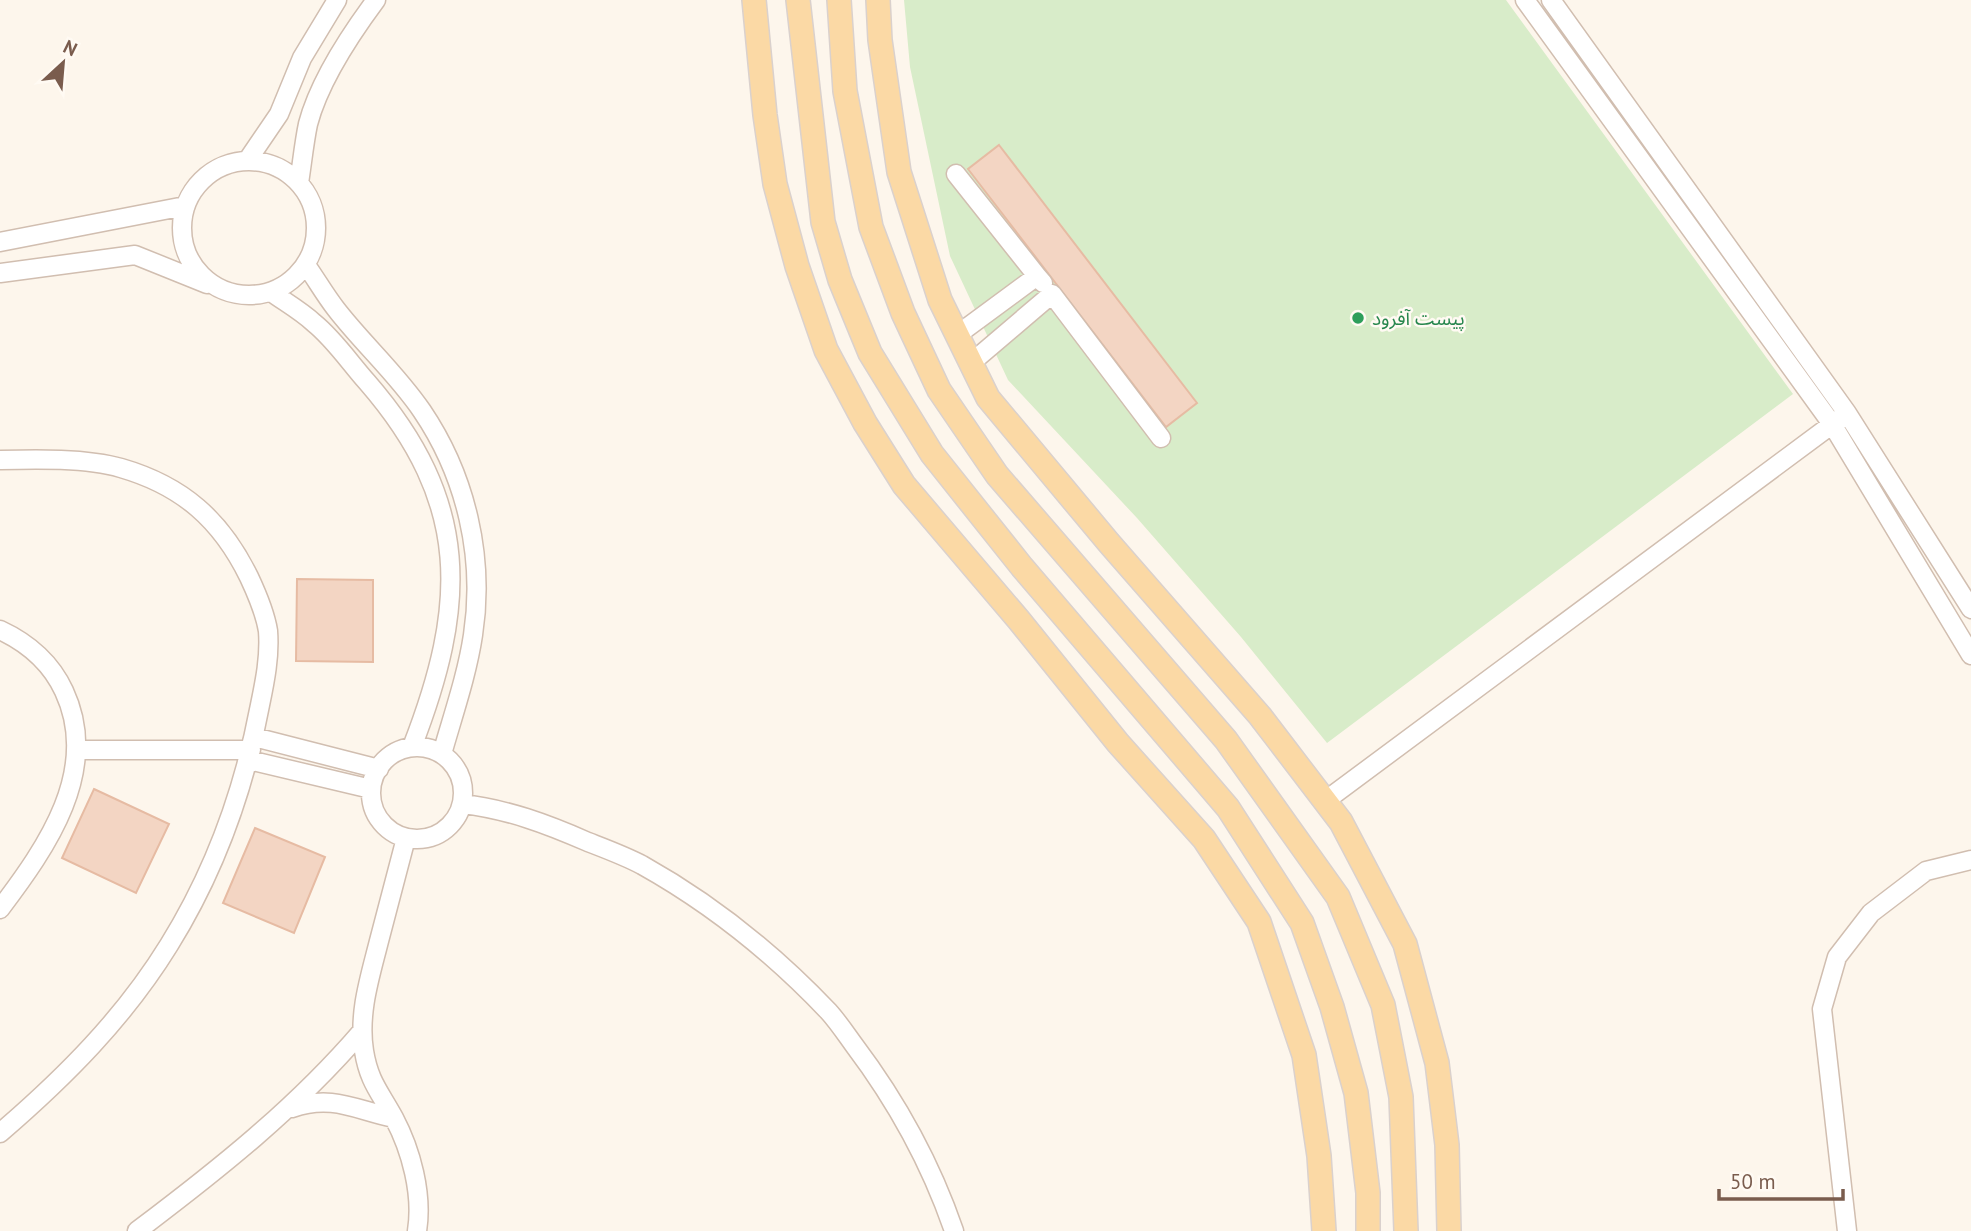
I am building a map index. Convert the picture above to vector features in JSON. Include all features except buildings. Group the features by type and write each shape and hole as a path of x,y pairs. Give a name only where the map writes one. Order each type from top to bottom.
{"main road":[{"path":"754,0 765,115 775,184 797,266 826,351 865,424 904,485 1018,619 1118,743 1204,839 1259,922 1304,1055 1319,1156 1324,1231"},
{"path":"798,0 822,222 840,280 870,353 932,454 1022,567 1228,808 1302,923 1332,1007 1356,1093 1368,1193 1368,1231"},
{"path":"839,0 845,91 871,227 903,313 939,390 997,474 1226,740 1338,897 1383,1005 1401,1097 1406,1231"},
{"path":"878,0 880,40 899,172 940,300 988,398 1109,543 1260,716 1325,801 1341,822 1405,944 1437,1063 1447,1145 1449,1231"}],"street":[{"path":"247,161 279,114 302,58 337,0"},
{"path":"299,183 309,123 319,97 344,46 376,0"},
{"path":"1525,0 1840,419 1971,655"},
{"path":"1550,0 1971,609"},
{"path":"0,273 135,256 220,289 236,294 254,296 271,292 291,281 306,265 313,249 315,223 309,198 299,183 275,167 247,161 231,164 209,174 192,192 185,206 181,225 183,245 191,263 203,278 220,289"},
{"path":"956,174 1052,294 1161,438"},
{"path":"0,242 185,206"},
{"path":"306,265 336,309 422,411 446,454 465,504 475,556 476,609 467,662 442,754"},
{"path":"957,335 1037,276"},
{"path":"271,292 315,323 388,407 424,465 441,510 451,570 448,632 431,698 412,747"},
{"path":"971,363 1052,294"},
{"path":"1325,801 1840,419"},
{"path":"0,460 87,463 119,467 152,478 181,494 220,528 240,558 261,601 268,631 267,667 251,749 232,814 212,863 168,947 123,1011 73,1067 0,1132"},
{"path":"0,630 28,646 56,676 72,710 78,750 71,789 55,822 37,855 0,909"},
{"path":"412,747 429,748 442,754 453,763 464,790 457,818 441,832 420,839 406,838 391,831 380,820 373,805 371,789 384,761 397,751 412,747"},
{"path":"78,750 251,749 379,769"},
{"path":"251,749 371,789"},
{"path":"462,804 495,808 556,828 641,865 713,910 769,956 830,1013 873,1070 912,1133 944,1201 954,1231"},
{"path":"406,838 365,995 362,1031 365,1059 373,1087 394,1118 413,1171 418,1207 417,1231"},
{"path":"1847,1231 1822,1009 1837,957 1871,913 1926,871 1971,860"},
{"path":"137,1231 187,1194 288,1109 326,1073 362,1031"},
{"path":"288,1109 313,1103 338,1102 394,1118"}],"green space":[{"name":"پیست آفرود","path":"904,0 1506,0 1793,394 1327,743 1241,637 1137,518 1008,380 950,256 910,67"}],"place":[{"name":"پیست آفرود","path":"1358,318"}]}
